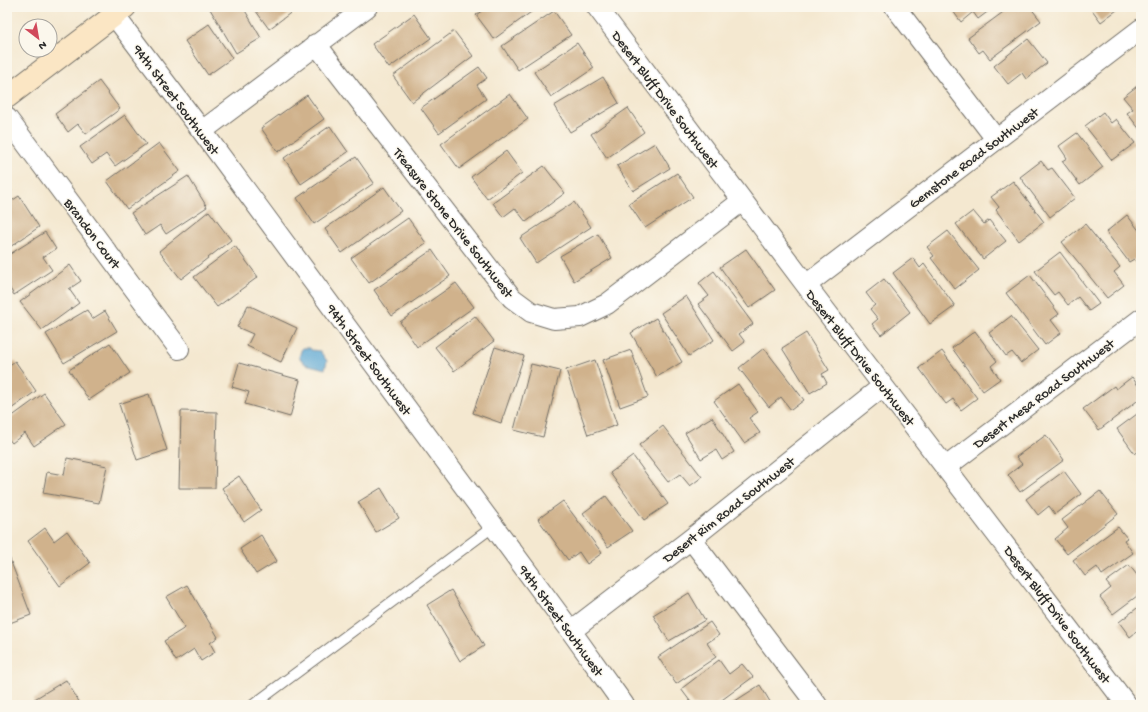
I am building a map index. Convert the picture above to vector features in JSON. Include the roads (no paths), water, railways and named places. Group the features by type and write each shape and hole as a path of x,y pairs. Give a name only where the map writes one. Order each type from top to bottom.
{"street":[{"path":"202,131 367,7"},
{"name":"Desert Bluff Drive Southwest","path":"597,7 742,201 1127,705"},
{"path":"895,7 996,140"},
{"path":"7,97 119,11"},
{"name":"94th Street Southwest","path":"119,11 202,131 571,630 622,704"},
{"name":"Gemstone Road Southwest","path":"806,285 1141,29"},
{"name":"Treasure Stone Drive Southwest","path":"316,44 512,298 531,312 554,319 580,317 606,304 742,201"},
{"name":"Brandon Court","path":"7,118 179,349"},
{"name":"Desert Mesa Road Southwest","path":"946,467 1141,319"},
{"name":"Desert Rim Road Southwest","path":"571,630 691,539 883,386"},
{"path":"691,539 817,705"}],"lane":[{"path":"253,705 494,526"}],"water":[{"path":"302,348 310,348 311,350 320,351 327,361 325,369 305,364 299,357"}]}
